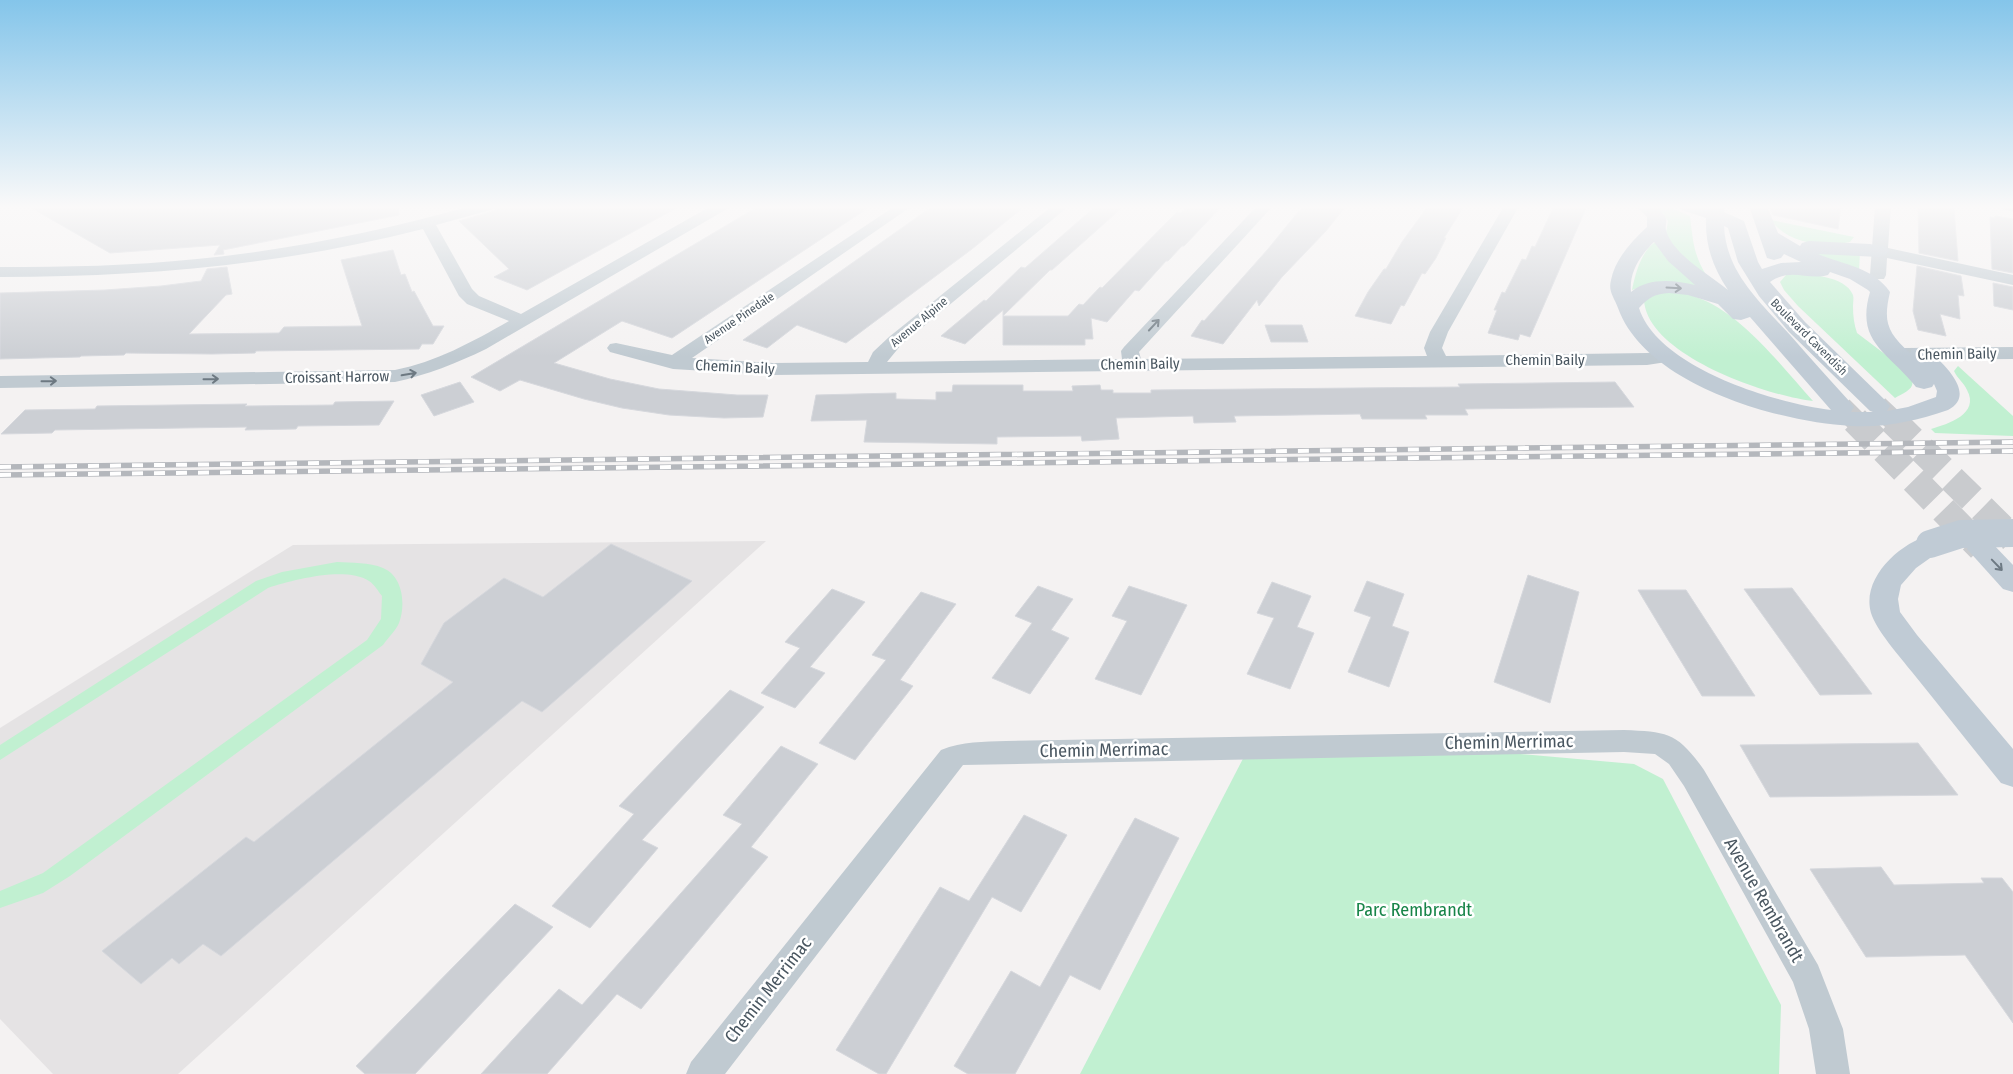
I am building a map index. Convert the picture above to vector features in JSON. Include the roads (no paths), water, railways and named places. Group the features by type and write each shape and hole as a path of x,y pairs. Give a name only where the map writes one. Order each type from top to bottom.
{"main road":[{"path":"1631,256 1620,288 1621,296 1628,307 1632,319 1639,331 1666,357 1686,370 1730,390 1766,403 1810,414 1849,419 1878,420 1910,415 1946,401 1949,389 1937,372 1877,331 1875,324 1876,301 1880,290 1866,279 1805,256"},
{"path":"1672,256 1730,304 1770,341 1810,373"},
{"name":"Boulevard Cavendish","path":"1720,256 1730,279 1745,300 1842,407"},
{"name":"Boulevard Cavendish","path":"1746,256 1765,276 1783,312 1878,406"},
{"path":"1765,276 1772,256"},
{"path":"1765,276 1795,268 1826,272 1855,284 1876,301"},
{"path":"1628,307 1646,291 1666,288 1690,290 1730,304"},
{"path":"2013,533 1961,534 1930,544 1913,554 1898,568 1887,582 1883,599 1886,614 1910,648 2013,773"},
{"path":"1981,549 2013,582"}],"street":[{"path":"0,272 109,270 201,264 259,256"},
{"path":"445,256 465,292 473,300 521,320"},
{"name":"Croissant Harrow","path":"0,382 395,376 421,372 444,363 634,256"},
{"name":"Avenue Pinedale","path":"673,363 831,256"},
{"name":"Avenue Alpine","path":"875,367 880,356 895,341 1000,256"},
{"path":"1132,364 1130,351 1219,256"},
{"path":"1439,360 1433,348 1439,332 1483,256"},
{"path":"1878,275 1879,256"},
{"path":"1903,256 2013,280"},
{"name":"Chemin Baily","path":"616,348 673,363 728,368 1647,359 1666,357"},
{"name":"Chemin Baily","path":"1910,354 2013,353"},
{"name":"Chemin Merrimac","path":"703,1074 938,773 951,758 961,754 1456,743 1624,741 1660,743"},
{"name":"Avenue Rembrandt","path":"1660,743 1680,756 1694,778 1807,976 1826,1029 1833,1074"}],"tunnel":[{"path":"1878,406 1894,421"},
{"path":"1842,407 1855,420"},
{"path":"1855,420 1981,548"},
{"path":"1892,420 2013,539"}],"railway":[{"path":"0,467 2013,442"},
{"path":"0,475 2013,451"}],"park label":[{"name":"Parc Rembrandt","path":"1414,910"}]}
